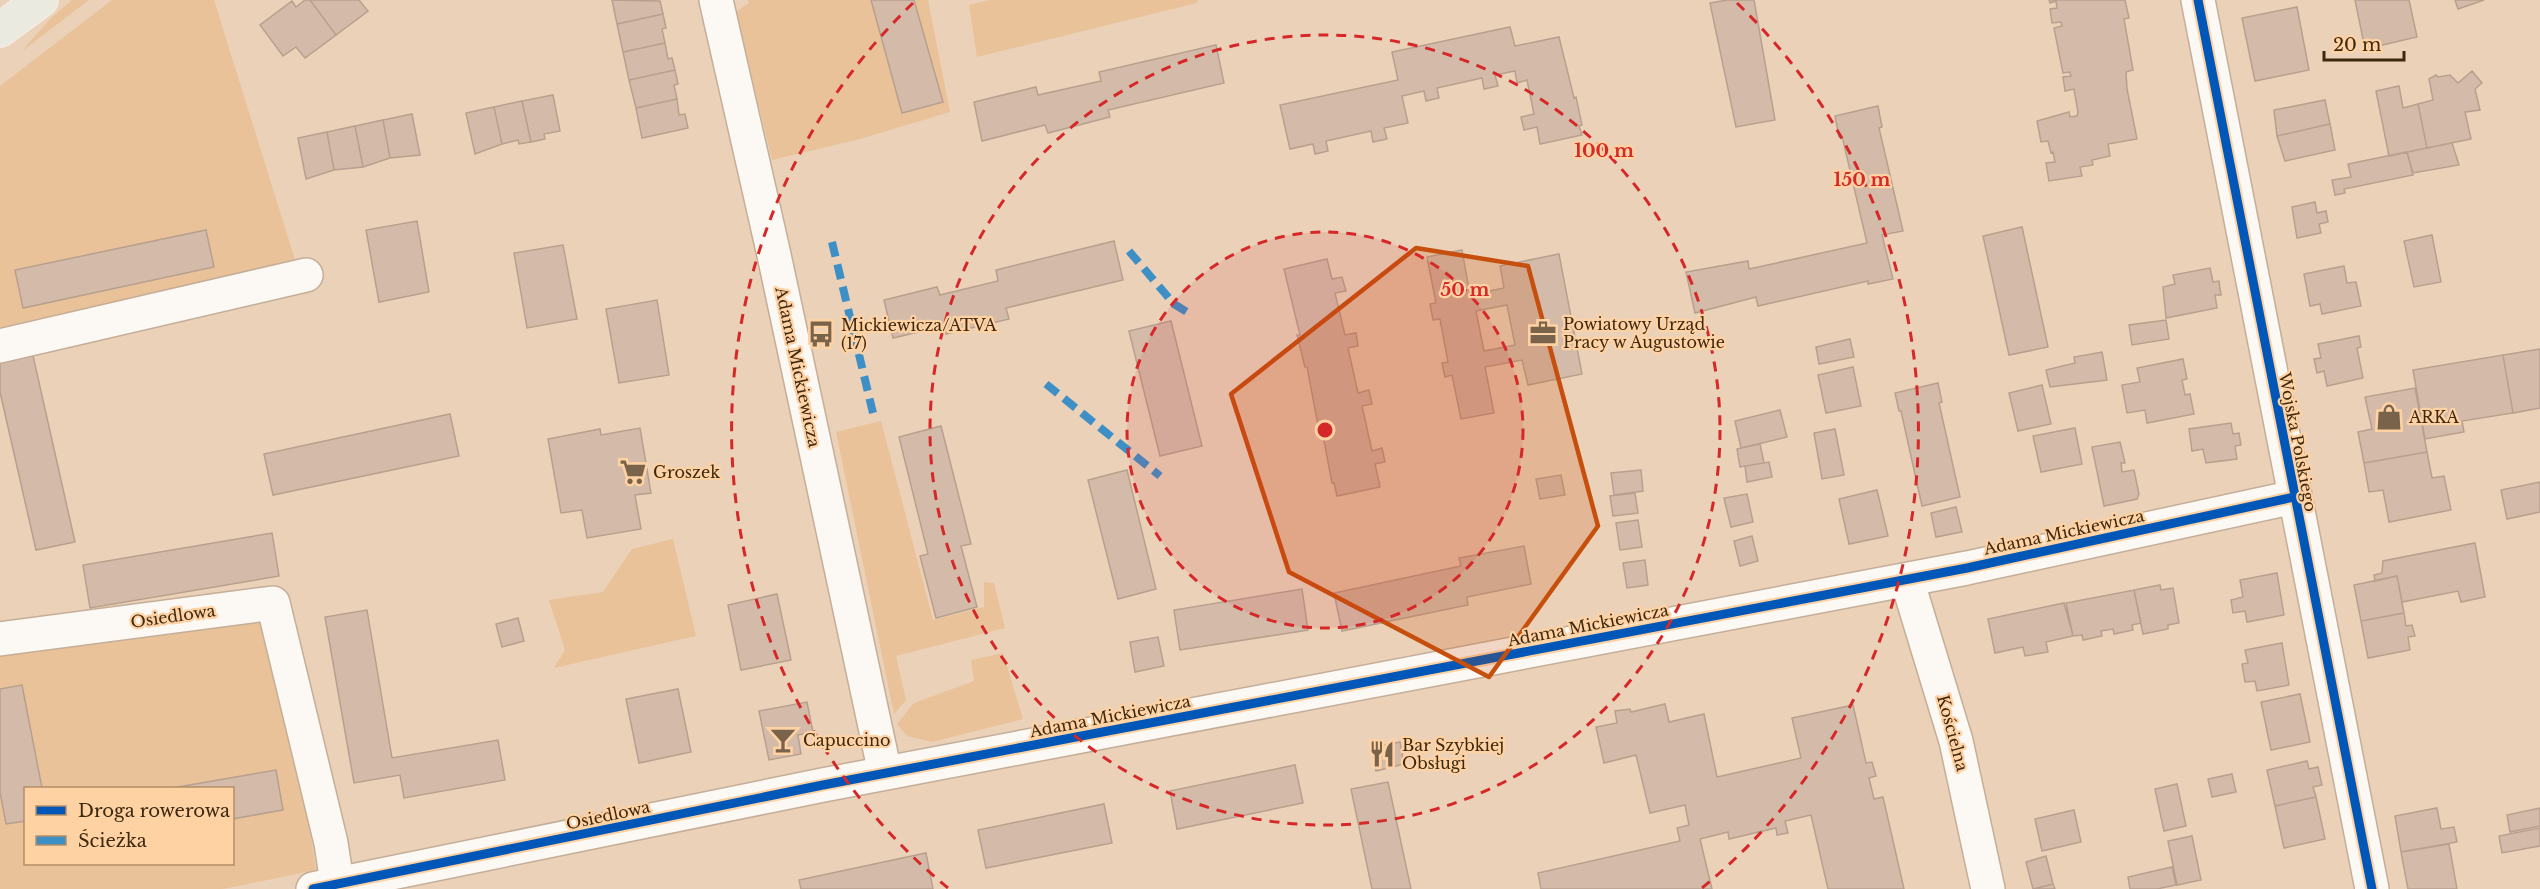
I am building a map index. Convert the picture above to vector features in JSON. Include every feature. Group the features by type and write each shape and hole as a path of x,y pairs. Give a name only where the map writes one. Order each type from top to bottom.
{"main road":[{"path":"0,30 41,0"}],"street":[{"name":"Adama Mickiewicza","path":"716,0 774,255 885,773 1907,580 2294,497"},
{"name":"Wojska Polskiego","path":"2198,0 2372,889"},
{"path":"0,346 306,275"},
{"name":"Kościelna","path":"1907,580 1956,741 1988,889"},
{"name":"Osiedlowa","path":"0,639 273,603 331,843 329,888 885,773"}],"highlighted area":[{"path":"1416,248 1528,266 1598,526 1489,677 1289,572 1231,394"}],"shaded area":[{"path":"72,0 89,0 22,51 49,20"},
{"path":"112,0 214,0 296,263 0,335 0,86"},
{"path":"748,0 928,0 950,112 860,139 772,160 736,12 749,3"},
{"path":"990,0 1197,0 1197,3 977,57 969,5"},
{"path":"881,421 933,620 984,607 984,582 994,583 1005,628 896,656 906,700 894,714 836,432"},
{"path":"673,539 696,636 554,668 565,650 549,600 603,592 632,549"},
{"path":"278,622 316,870 223,889 0,889 0,641"},
{"path":"1003,653 1023,719 932,742 907,736 897,724 914,703 974,681 971,660"}],"building":[{"path":"305,0 310,0 336,35 305,58 296,47 283,56 260,25 292,1 296,7"},
{"path":"310,0 359,0 368,11 336,35"},
{"path":"612,0 660,1 663,14 617,24"},
{"path":"871,0 914,0 943,102 902,113"},
{"path":"1727,0 1754,0 1775,120 1736,127 1710,3"},
{"path":"2049,0 2125,0 2129,18 2124,19 2133,70 2126,72 2127,89 2137,139 2108,144 2110,156 2092,160 2093,165 2080,167 2082,176 2049,181 2046,163 2055,162 2053,152 2051,153 2048,141 2041,142 2037,121 2069,112 2070,117 2077,116 2078,112 2074,89 2065,91 2063,77 2071,76 2070,72 2063,73 2054,28 2062,26 2061,22 2052,23 2050,9 2057,8 2056,1 2050,3"},
{"path":"2355,0 2409,0 2417,37 2365,49"},
{"path":"2455,0 2484,0 2458,9"},
{"path":"2297,7 2309,70 2255,81 2242,18"},
{"path":"663,14 666,28 662,29 665,43 623,52 617,24"},
{"path":"1510,27 1515,46 1559,37 1574,98 1576,97 1582,135 1540,144 1537,127 1524,130 1521,117 1534,114 1527,80 1517,83 1515,71 1495,75 1498,86 1484,89 1482,78 1437,88 1439,98 1426,101 1424,91 1402,96 1408,123 1384,128 1387,139 1373,142 1371,131 1326,141 1328,151 1315,154 1313,144 1290,149 1280,105 1398,80 1392,52"},
{"path":"665,43 668,59 672,58 675,70 629,80 623,52"},
{"path":"1216,45 1224,83 1108,110 1110,117 1048,133 1045,125 982,141 974,102 1036,87 1038,95 1101,81 1099,72"},
{"path":"675,70 678,84 674,85 677,99 636,108 629,80"},
{"path":"2472,71 2482,83 2475,89 2480,110 2465,112 2471,139 2427,148 2418,104 2433,100 2429,79 2436,75 2438,77 2450,75 2458,83"},
{"path":"2399,86 2403,108 2418,104 2427,148 2389,156 2376,91"},
{"path":"553,95 560,131 544,134 545,139 531,142 522,101"},
{"path":"677,99 679,115 685,114 688,128 642,138 636,108"},
{"path":"2325,100 2330,124 2277,136 2274,110"},
{"path":"522,101 531,142 519,144 518,140 502,144 494,107"},
{"path":"1878,106 1882,127 1879,128 1903,231 1882,235 1893,279 1868,284 1868,281 1758,306 1756,297 1695,313 1686,272 1748,261 1749,269 1867,243 1842,136 1839,137 1835,116"},
{"path":"494,107 502,144 475,154 466,113"},
{"path":"412,114 420,155 390,158 383,120"},
{"path":"383,120 390,158 363,167 355,126"},
{"path":"2330,124 2335,150 2285,161 2277,136"},
{"path":"355,126 363,167 334,170 327,132"},
{"path":"327,132 334,170 306,179 298,138"},
{"path":"2452,143 2459,165 2413,173 2407,152"},
{"path":"2407,152 2413,175 2344,189 2345,193 2335,195 2332,180 2351,177 2348,164"},
{"path":"2315,202 2317,213 2326,211 2328,222 2319,224 2321,233 2297,238 2292,207"},
{"path":"417,221 429,292 379,302 366,230"},
{"path":"2022,227 2048,347 2009,355 1983,236"},
{"path":"206,230 214,267 23,308 15,270"},
{"path":"2432,235 2441,282 2414,287 2404,241"},
{"path":"1114,241 1123,280 1006,308 1009,319 946,334 944,326 893,338 884,300 937,287 940,295 998,281 996,270"},
{"path":"563,245 577,319 527,328 514,253"},
{"name":"Powiatowy Urząd Pracy w Augustowie","path":"1462,250 1470,295 1504,288 1500,266 1559,254 1582,374 1528,385 1522,360 1485,367 1494,413 1461,419 1452,375 1445,377 1442,363 1448,362 1440,319 1433,320 1430,304 1436,303 1427,257","holes":["1507,305 1515,345 1484,351 1476,311"]},
{"path":"1327,259 1332,279 1342,277 1346,291 1335,293 1345,335 1356,333 1358,346 1348,348 1358,393 1369,390 1372,404 1362,406 1372,451 1382,448 1385,462 1375,464 1380,487 1337,496 1334,483 1332,483 1321,425 1318,425 1284,269"},
{"path":"2344,266 2347,283 2356,282 2361,306 2322,314 2320,304 2310,306 2304,274"},
{"path":"2210,268 2213,282 2219,281 2221,295 2215,295 2217,308 2166,318 2163,287 2175,284 2173,275"},
{"path":"657,300 669,375 619,383 606,309"},
{"path":"2166,320 2169,339 2132,345 2129,325"},
{"path":"1171,321 1202,446 1160,456 1129,331"},
{"path":"2359,336 2361,347 2357,348 2363,378 2327,386 2324,371 2317,373 2314,359 2321,358 2318,344"},
{"path":"1850,339 1854,357 1819,364 1816,347"},
{"path":"31,347 75,542 36,550 0,392 0,354"},
{"path":"2540,349 2540,408 2513,413 2503,355"},
{"path":"2102,352 2107,380 2050,387 2046,370 2075,363 2074,357"},
{"path":"2503,355 2513,413 2462,421 2464,432 2425,439 2413,370"},
{"path":"2183,359 2187,379 2182,380 2185,395 2190,394 2194,414 2147,423 2145,410 2127,413 2122,385 2140,382 2137,368"},
{"path":"1853,367 1861,406 1826,413 1818,375"},
{"path":"1938,383 1942,402 1939,403 1960,497 1922,506 1895,393"},
{"path":"2042,385 2051,424 2018,431 2009,393"},
{"path":"2415,388 2427,452 2364,463 2358,432 2372,429 2365,397"},
{"path":"1780,410 1787,437 1741,448 1735,421"},
{"path":"450,414 459,456 273,495 264,454"},
{"path":"2231,423 2233,434 2239,433 2241,445 2235,446 2237,459 2206,463 2203,449 2192,451 2189,429"},
{"path":"941,426 971,544 961,546 977,607 936,618 920,556 928,554 899,437"},
{"path":"640,428 651,493 635,495 641,529 587,538 582,510 561,513 548,439 600,429 601,435"},
{"path":"2075,428 2082,464 2041,472 2033,436"},
{"path":"1835,429 1844,475 1822,479 1814,433"},
{"path":"2120,442 2125,463 2121,463 2122,472 2134,470 2139,494 2137,499 2104,506 2092,447"},
{"path":"1760,444 1764,463 1740,467 1737,449"},
{"path":"2427,452 2432,478 2444,476 2451,510 2389,522 2383,490 2369,492 2364,463"},
{"path":"1769,462 1772,477 1747,482 1745,466"},
{"path":"1127,470 1156,589 1118,599 1088,480"},
{"path":"1641,470 1643,491 1614,495 1611,473"},
{"path":"1561,475 1565,495 1540,499 1536,479"},
{"path":"2540,482 2540,512 2507,519 2501,490"},
{"path":"1877,490 1888,536 1849,544 1839,499"},
{"path":"1635,493 1638,513 1613,516 1610,496"},
{"path":"1747,494 1753,522 1731,527 1724,498"},
{"path":"1956,507 1962,532 1936,537 1931,513"},
{"path":"1638,520 1642,547 1620,550 1616,523"},
{"path":"272,533 279,576 90,608 83,565"},
{"path":"1752,536 1758,561 1740,566 1734,541"},
{"path":"2475,543 2485,597 2461,602 2458,591 2402,602 2397,576 2375,581 2374,575 2382,573 2383,561"},
{"path":"1524,546 1531,584 1467,597 1468,605 1342,631 1334,593 1461,566 1459,558"},
{"path":"1645,560 1648,585 1627,588 1623,563"},
{"path":"2277,573 2284,615 2247,622 2245,611 2233,613 2231,600 2243,597 2240,580"},
{"path":"2397,576 2404,613 2361,621 2354,585"},
{"path":"2160,585 2161,590 2173,588 2179,623 2168,625 2168,629 2143,634 2134,590"},
{"path":"1302,589 1308,630 1180,650 1174,610"},
{"path":"2134,590 2141,623 2132,625 2133,630 2114,634 2113,629 2101,631 2102,636 2083,640 2082,635 2073,636 2066,603"},
{"path":"777,594 791,660 741,670 728,605"},
{"path":"2064,603 2073,636 2046,642 2048,652 2025,656 2023,647 1995,653 1988,619"},
{"path":"367,610 392,758 498,740 505,780 404,798 400,775 354,783 325,617"},
{"path":"2404,613 2406,626 2412,625 2415,636 2408,637 2410,650 2368,658 2361,621"},
{"path":"518,618 524,641 502,647 496,624"},
{"path":"1158,637 1164,666 1135,672 1130,642"},
{"path":"2282,643 2289,685 2257,691 2255,681 2245,682 2242,664 2248,663 2245,650"},
{"path":"22,685 42,787 24,787 24,821 6,824 0,792 0,689"},
{"path":"678,689 691,752 639,763 626,699"},
{"path":"2300,694 2310,742 2271,750 2261,702"},
{"path":"807,702 813,732 798,735 801,754 769,760 759,711"},
{"path":"1665,704 1669,722 1704,714 1717,777 1801,758 1792,718 1853,705 1866,763 1872,762 1876,776 1869,778 1874,799 1883,797 1904,889 1828,889 1811,815 1785,821 1788,833 1777,835 1776,828 1729,839 1728,832 1700,839 1712,889 1541,889 1538,873 1680,841 1677,828 1689,825 1685,805 1650,813 1636,755 1604,763 1596,727 1617,723 1615,711 1630,709 1631,712"},
{"path":"1400,742 1404,764 1376,771 1371,748"},
{"path":"2307,761 2309,769 2318,767 2322,785 2313,787 2316,797 2275,806 2267,770"},
{"path":"1295,765 1303,803 1177,829 1170,791"},
{"path":"276,770 283,810 234,819 234,787 178,787"},
{"path":"2232,774 2236,792 2212,797 2208,779"},
{"path":"1388,782 1411,889 1372,889 1351,789"},
{"path":"2177,784 2186,826 2164,831 2155,789"},
{"path":"2316,797 2325,839 2284,848 2275,806"},
{"path":"1104,804 1112,843 986,868 978,830"},
{"path":"2437,808 2441,829 2454,827 2457,842 2401,852 2395,816"},
{"path":"2540,808 2540,826 2510,832 2507,815"},
{"path":"2074,810 2081,842 2042,851 2035,819"},
{"path":"2540,828 2540,846 2502,853 2499,836"},
{"path":"2192,836 2201,880 2177,885 2168,841"},
{"path":"2449,844 2457,889 2408,889 2401,852"},
{"path":"926,853 933,889 801,889 799,880"},
{"path":"2046,856 2053,884 2033,889 2026,862"},
{"path":"2172,867 2176,885 2157,889 2130,889 2128,877"},
{"path":"2053,884 2055,889 2034,889"}],"marked path":[{"path":"832,242 873,413"},
{"path":"1129,251 1174,304 1192,315"},
{"path":"1046,384 1160,476"}],"cycle path":[{"path":"2198,0 2372,889"},
{"path":"313,889 823,785 1967,568 2294,497"}],"place":[{"name":"Powiatowy Urząd Pracy w Augustowie","path":"1543,333"},
{"name":"Mickiewicza/ATVA (17)","path":"821,334"},
{"name":"ARKA","path":"2389,417"},
{"name":"Groszek","path":"633,472"},
{"name":"Capuccino","path":"783,740"},
{"name":"Bar Szybkiej Obsługi","path":"1382,754"}]}
